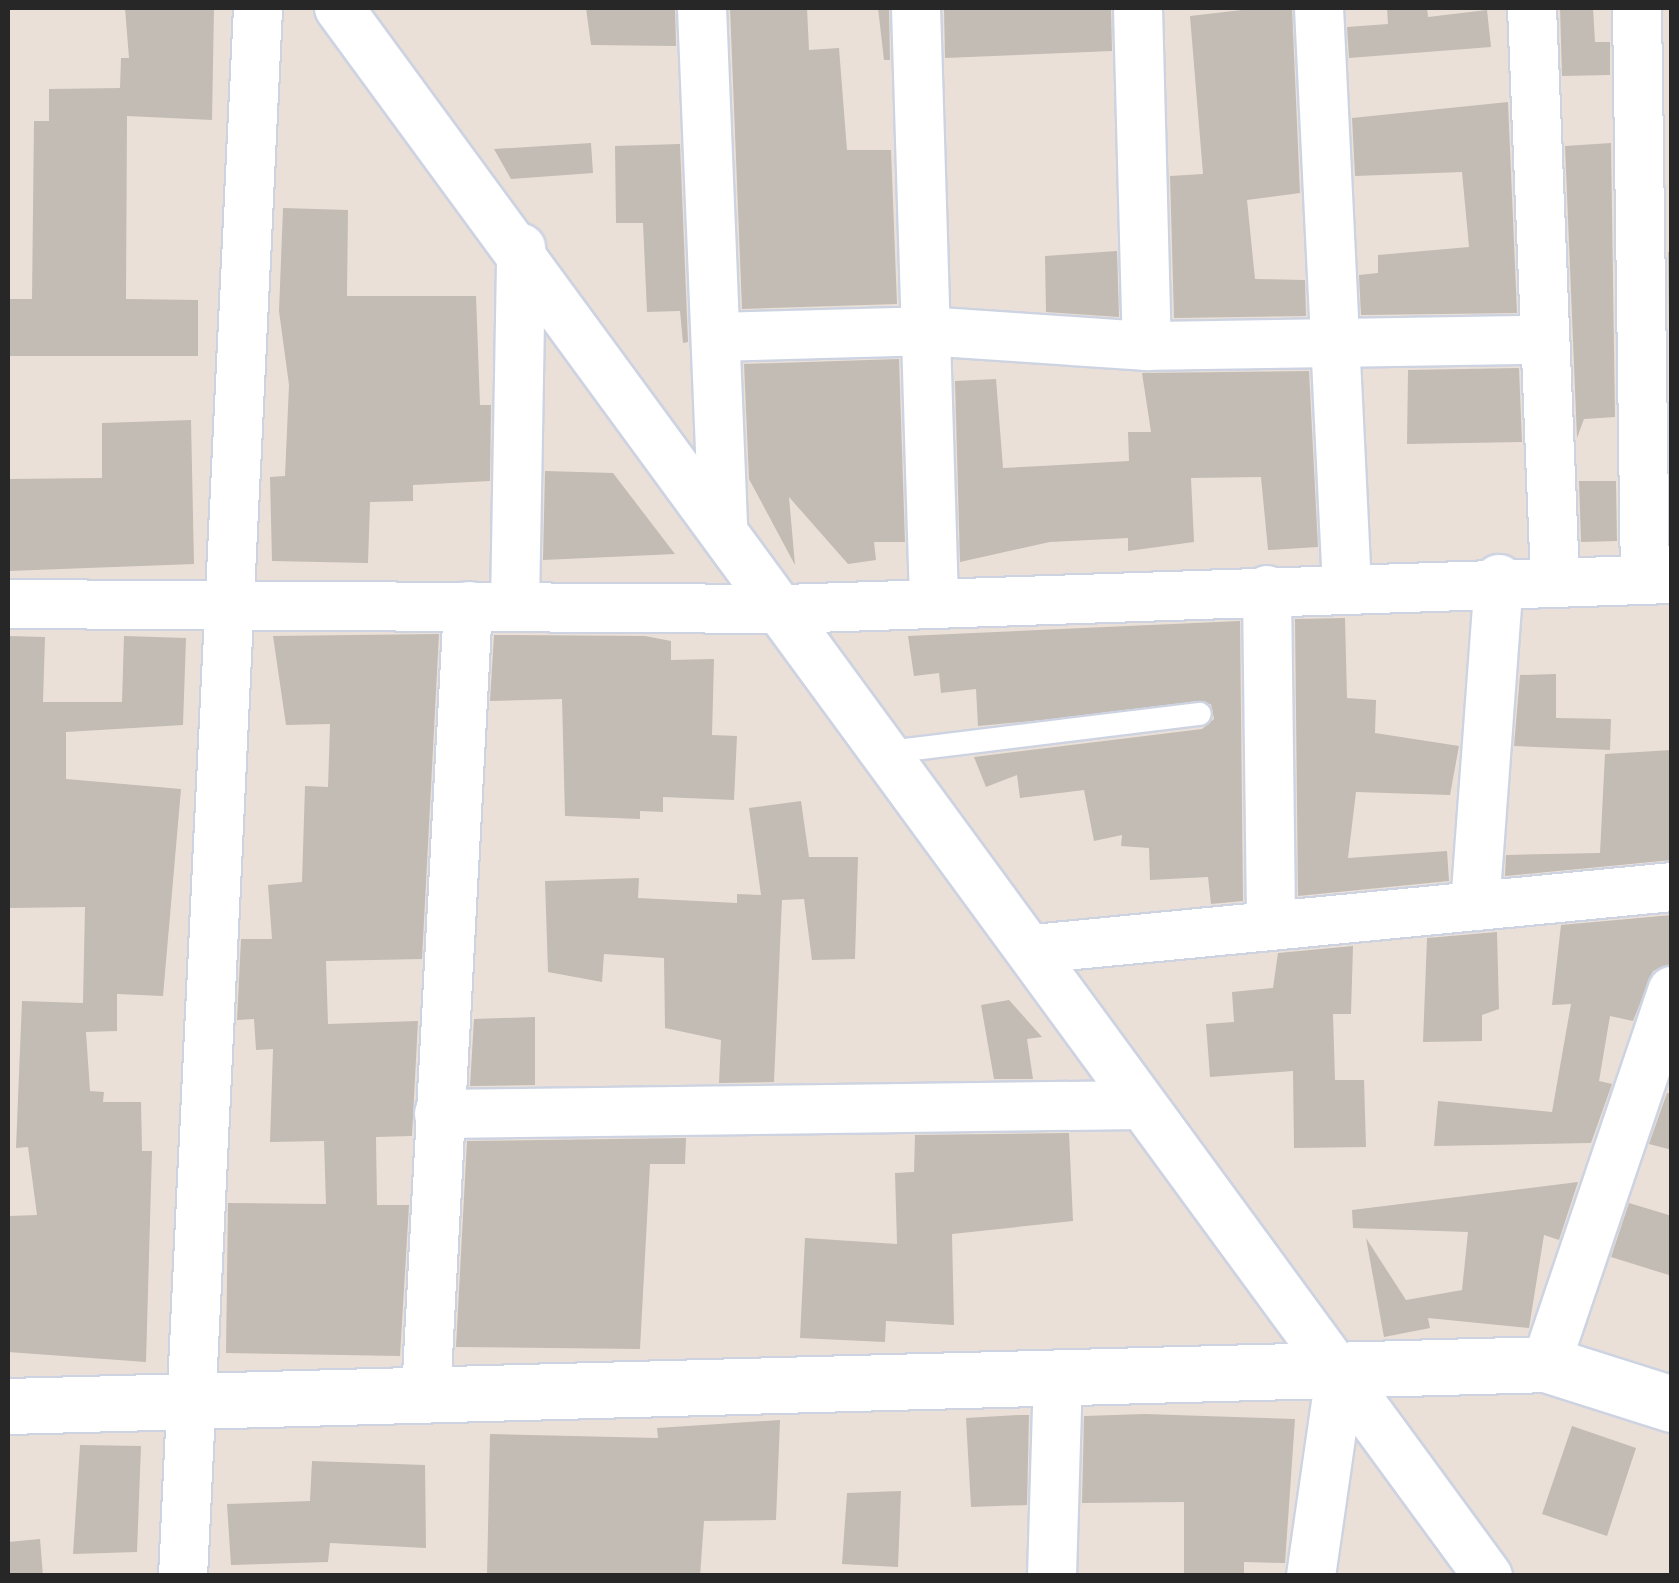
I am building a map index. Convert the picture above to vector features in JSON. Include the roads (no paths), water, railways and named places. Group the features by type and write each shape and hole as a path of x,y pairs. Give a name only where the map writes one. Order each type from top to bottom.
{"street":[{"path":"183,1576 258,8"},
{"path":"339,8 521,248 1034,949 1140,1104 1341,1368 1488,1576"},
{"path":"702,8 723,524"},
{"path":"916,8 934,602"},
{"path":"1138,8 1147,346"},
{"path":"1320,8 1348,586"},
{"path":"1532,8 1555,577"},
{"path":"8,604 785,609 1500,578 1665,578 1637,8"},
{"path":"515,606 521,248"},
{"path":"716,337 925,331 1147,346 1544,340"},
{"path":"1475,906 1500,578"},
{"path":"1267,590 1271,926"},
{"path":"426,1394 468,606"},
{"path":"1034,949 1672,887"},
{"path":"1546,1364 1672,990"},
{"path":"438,1114 1140,1104"},
{"path":"8,1406 1546,1364 1672,1404"},
{"path":"1312,1576 1341,1368"},
{"path":"1052,1576 1058,1376"}],"lane":[{"path":"889,752 1200,714"}]}
